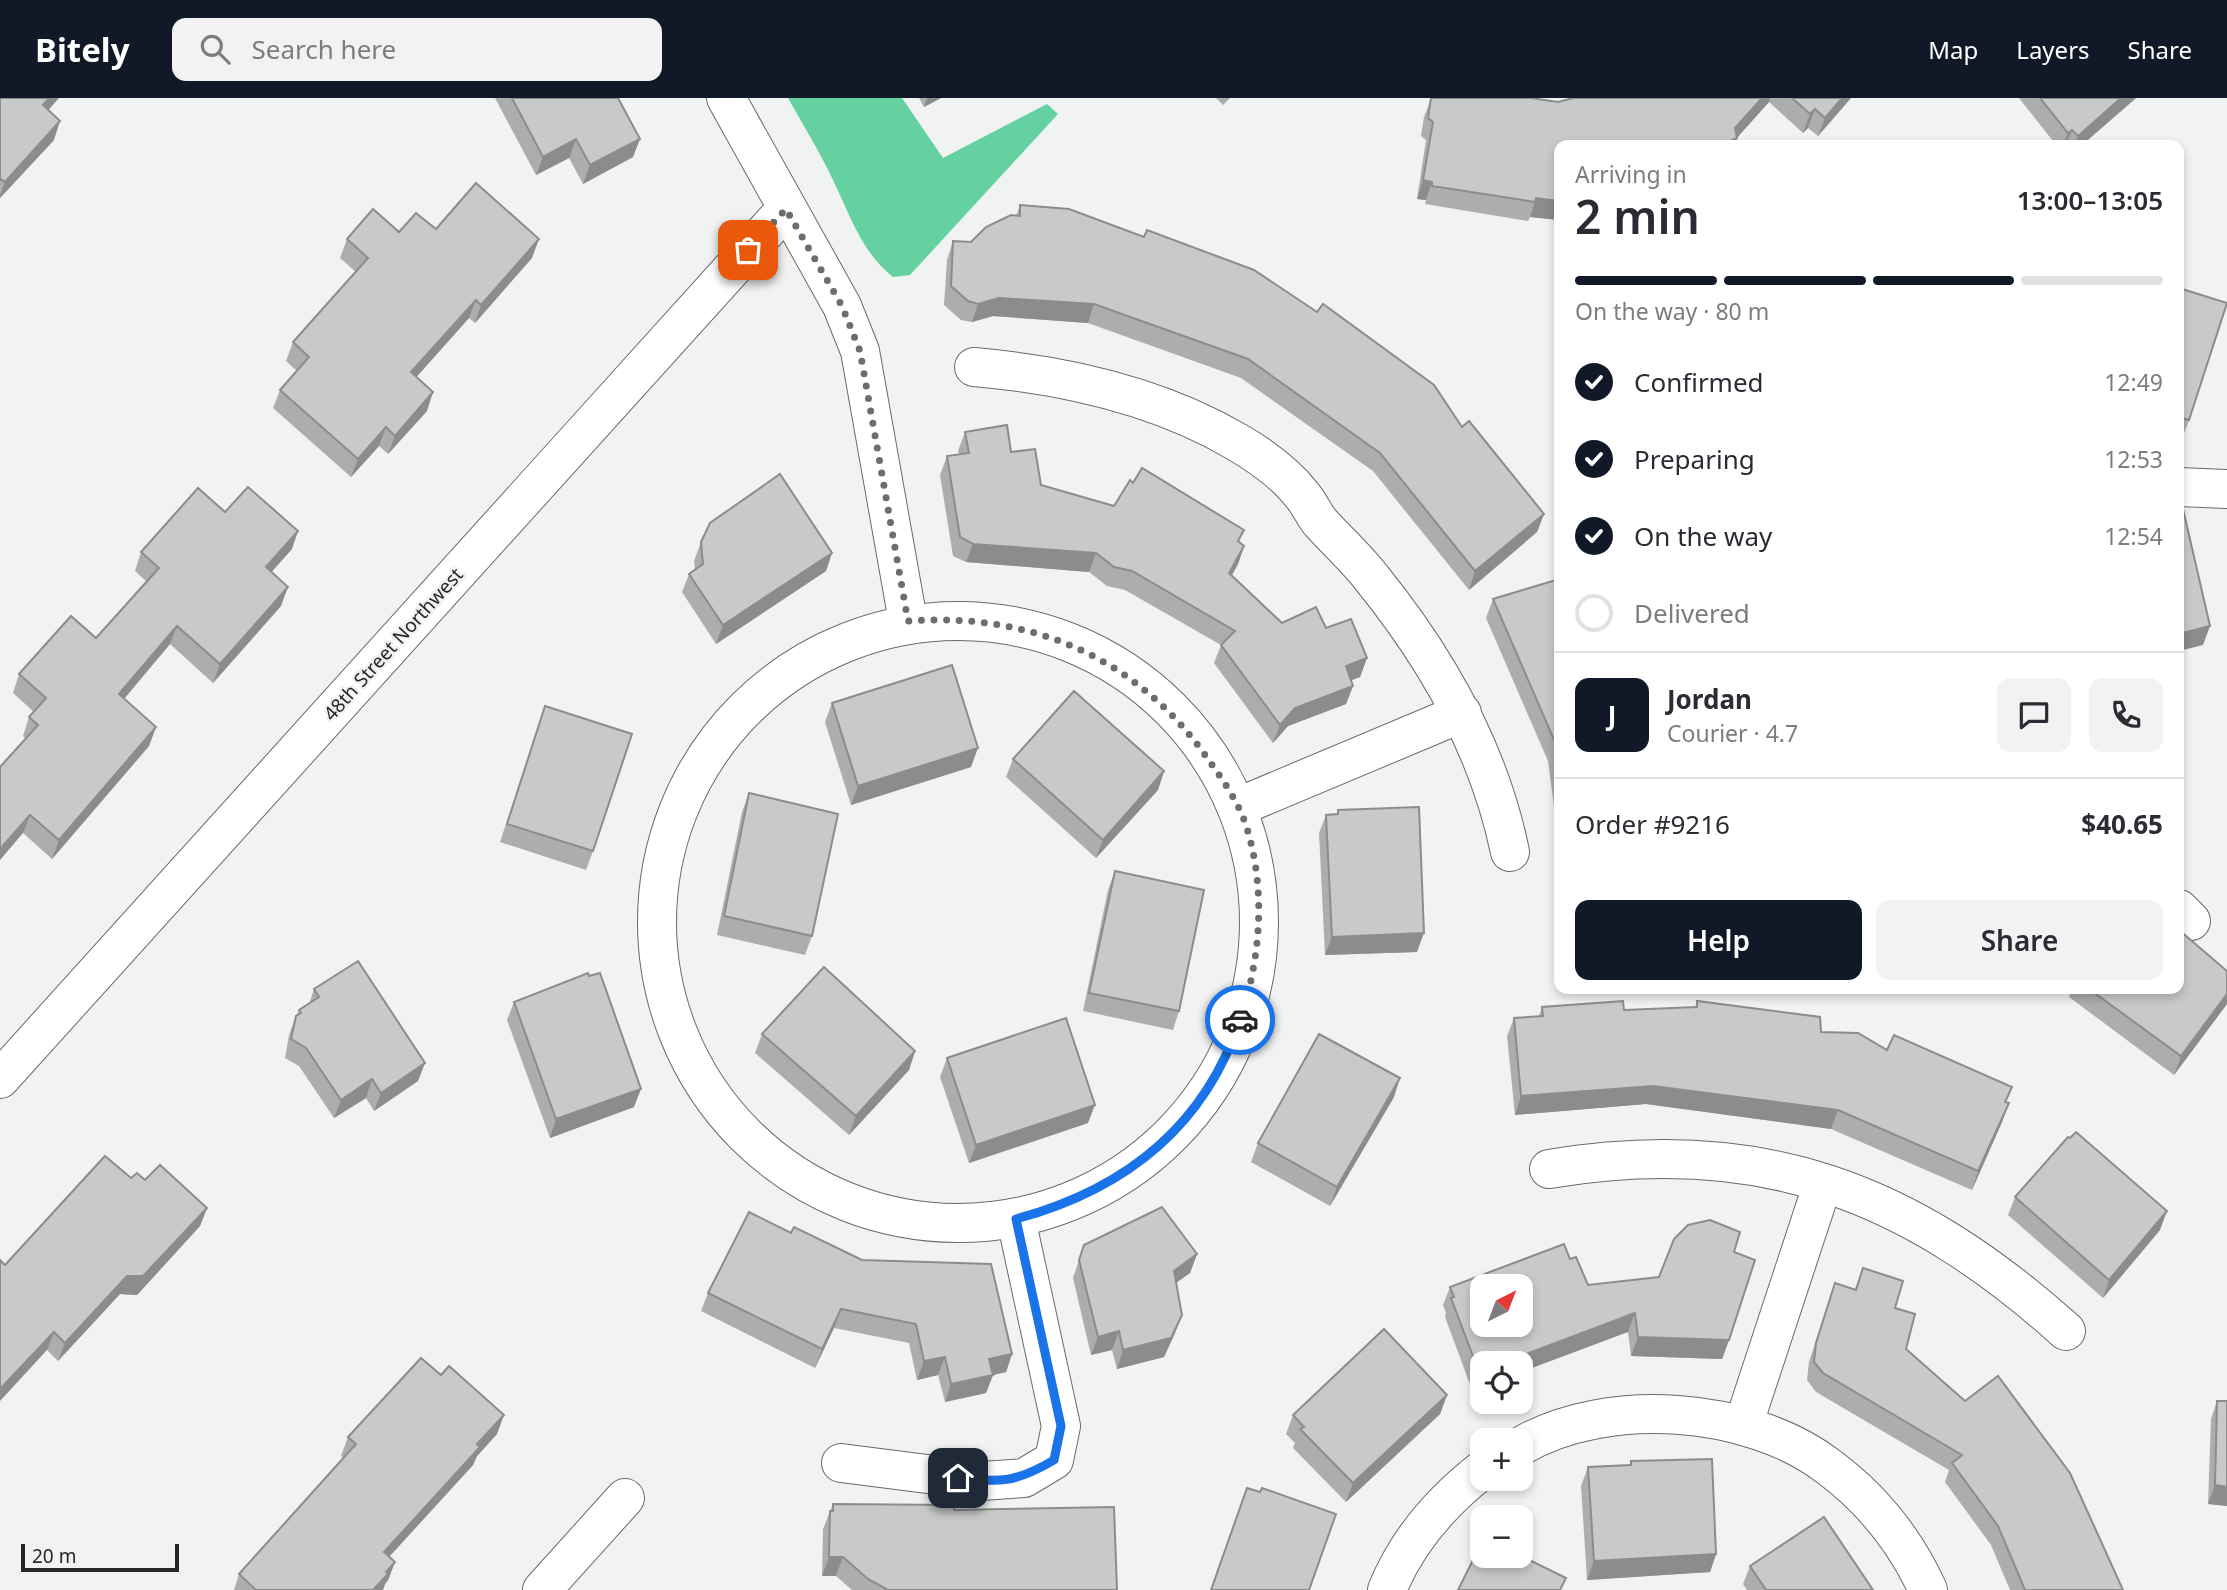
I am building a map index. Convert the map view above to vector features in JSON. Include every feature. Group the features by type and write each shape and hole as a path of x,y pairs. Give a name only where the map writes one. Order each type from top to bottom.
{"street":[{"path":"726,98 842,306 860,351 908,621"},
{"name":"48th Street Northwest","path":"0,1079 786,209"},
{"path":"974,367 1056,377 1135,398 1218,431 1279,471 1302,495 1320,522 1369,574 1399,613 1462,713 1479,746 1495,789 1510,852"},
{"path":"2184,487 2227,489"},
{"path":"948,618 1046,636 1086,650 1152,694 1199,744 1238,807 1248,830 1256,867 1259,906 1257,949 1245,1007 1233,1042 1211,1087 1180,1126 1128,1170 1058,1208 1016,1219 944,1225 900,1218 826,1194 765,1154 733,1122 706,1088 686,1052 662,973 657,927 662,869 669,838 685,797 709,756 753,703 791,672 832,648 908,621 948,618"},
{"path":"1238,807 1462,713"},
{"path":"1549,1169 1605,1160 1681,1157 1765,1167 1823,1183 1896,1212 1952,1243 2031,1299 2066,1331"},
{"path":"1743,1426 1823,1183"},
{"path":"841,1463 982,1480 1024,1478 1054,1460 1061,1426 1016,1219"},
{"path":"1533,1442 1575,1425 1633,1415 1692,1416 1743,1426 1804,1451 1828,1466 1863,1495 1892,1529 1917,1567 1928,1590"},
{"path":"1387,1590 1404,1557 1431,1517 1470,1481"},
{"path":"542,1590 625,1497"}],"green space":[{"path":"788,98 902,98 943,158 1047,104 1058,114 910,275 893,277 865,244 823,159"}],"building":[{"path":"0,98 49,98 43,105 60,121 5,182 0,180"},
{"path":"512,98 618,98 640,139 590,165 576,139 543,157"},
{"path":"1431,98 1531,98 1558,102 1573,98 1762,98 1735,128 1737,138 1732,140 1554,140 1554,200 1536,198 1535,202 1432,186 1432,182 1423,180 1433,122 1428,118"},
{"path":"1792,98 1842,98 1825,118 1815,109 1810,114"},
{"path":"2040,98 2121,98 2078,136 2072,130 2068,133"},
{"path":"476,183 539,239 481,305 476,300 411,372 433,392 395,436 386,427 358,459 280,390 309,357 293,342 368,258 347,239 373,209 399,232 416,213 436,229"},
{"path":"1020,205 1069,209 1144,237 1147,230 1254,270 1317,312 1323,304 1434,385 1462,427 1469,421 1544,514 1475,571 1380,453 1248,359 1094,304 999,298 978,304 968,301 951,286 953,241 971,242 986,227 1011,215 1020,216"},
{"path":"2184,290 2227,303 2189,420 2184,418"},
{"path":"1007,425 1011,452 1035,449 1041,485 1114,506 1130,480 1133,483 1142,468 1244,530 1238,541 1244,546 1229,573 1282,623 1316,607 1326,628 1351,619 1367,658 1346,666 1353,686 1295,708 1280,725 1221,645 1235,631 1132,571 1114,567 1096,553 973,544 960,537 947,456 969,453 965,432"},
{"path":"780,474 832,553 723,625 689,574 703,564 701,542 710,523"},
{"path":"248,487 298,531 266,567 288,587 220,664 177,626 119,694 156,727 59,840 30,815 0,849 0,767 38,725 29,717 46,698 19,674 71,616 96,638 159,568 141,552 198,488 225,512"},
{"path":"2184,513 2210,626 2184,633"},
{"path":"1554,581 1554,740 1493,599"},
{"path":"952,665 978,748 858,786 832,703"},
{"path":"1074,691 1164,771 1103,840 1013,759"},
{"path":"545,706 632,734 593,851 507,824"},
{"path":"749,793 838,814 812,936 724,916"},
{"path":"1419,807 1424,933 1332,937 1326,815 1338,814 1338,810"},
{"path":"1115,871 1204,890 1179,1011 1089,993"},
{"path":"2184,934 2227,971 2227,994 2181,1056 2096,994 2184,994"},
{"path":"358,961 425,1063 381,1093 372,1079 341,1100 306,1048 291,1039 296,1016 301,1013 299,1010 319,997 314,989"},
{"path":"824,967 915,1051 856,1116 762,1034"},
{"path":"588,973 589,976 600,973 641,1089 556,1119 514,1002"},
{"path":"1623,1001 1624,1010 1697,1007 1697,1001 1820,1017 1821,1032 1858,1033 1887,1050 1894,1035 2012,1087 2005,1102 2009,1103 1978,1171 1838,1110 1653,1086 1521,1096 1514,1018 1543,1016 1542,1007"},
{"path":"1066,1018 1095,1105 976,1145 947,1058"},
{"path":"1319,1034 1400,1078 1337,1187 1258,1143"},
{"path":"2076,1132 2167,1211 2109,1280 2015,1197 2068,1137"},
{"path":"105,1156 131,1178 137,1173 145,1180 160,1165 207,1208 143,1276 127,1276 65,1343 54,1332 0,1389 0,1260 5,1265"},
{"path":"1162,1207 1197,1254 1174,1271 1182,1315 1171,1338 1123,1350 1119,1331 1098,1337 1079,1260 1084,1245"},
{"path":"749,1212 791,1233 794,1227 862,1260 991,1264 1012,1354 989,1359 993,1375 951,1384 945,1357 924,1361 916,1324 841,1309 822,1349 708,1293"},
{"path":"1710,1220 1740,1232 1734,1252 1755,1260 1729,1340 1638,1337 1635,1313 1533,1351 1471,1351 1451,1298 1454,1297 1450,1287 1470,1279 1470,1337 1533,1337 1533,1274 1484,1274 1564,1244 1570,1259 1576,1257 1588,1285 1659,1277 1674,1239 1688,1225"},
{"path":"1863,1268 1903,1281 1895,1308 1915,1314 1906,1349 1965,1401 1998,1376 2070,1473 2123,1590 2025,1590 1998,1526 1952,1463 1962,1455 1823,1373 1814,1362 1816,1343 1835,1283 1856,1290"},
{"path":"1384,1329 1447,1395 1353,1483 1300,1429 1304,1427 1293,1415"},
{"path":"421,1358 441,1375 449,1366 504,1415 477,1444 480,1447 384,1552 395,1562 373,1590 256,1590 239,1574 356,1444 348,1437"},
{"path":"2217,1401 2227,1401 2227,1487 2215,1485"},
{"path":"1712,1459 1716,1554 1594,1561 1588,1467 1631,1465 1631,1461"},
{"path":"1247,1488 1260,1492 1262,1488 1336,1514 1309,1590 1211,1590"},
{"path":"833,1504 954,1505 954,1510 1114,1507 1117,1590 888,1590 868,1579 843,1557 829,1557 830,1511 833,1511"},
{"path":"1824,1517 1873,1590 1766,1590 1750,1566"},
{"path":"1533,1562 1566,1578 1560,1590 1458,1590 1470,1566 1533,1568"}],"way so far":[{"path":"748,250 786,209 842,306 860,351 908,621 948,618 978,622 1023,630 1086,650 1122,670 1152,694 1199,744 1222,779 1248,830 1256,867 1259,906 1257,949 1240,1020"}],"route":[{"path":"958,1478 1024,1478 1054,1460 1061,1426 1016,1219 1058,1208 1093,1191 1128,1170 1161,1143 1197,1107 1211,1087 1233,1042 1240,1020"}]}
